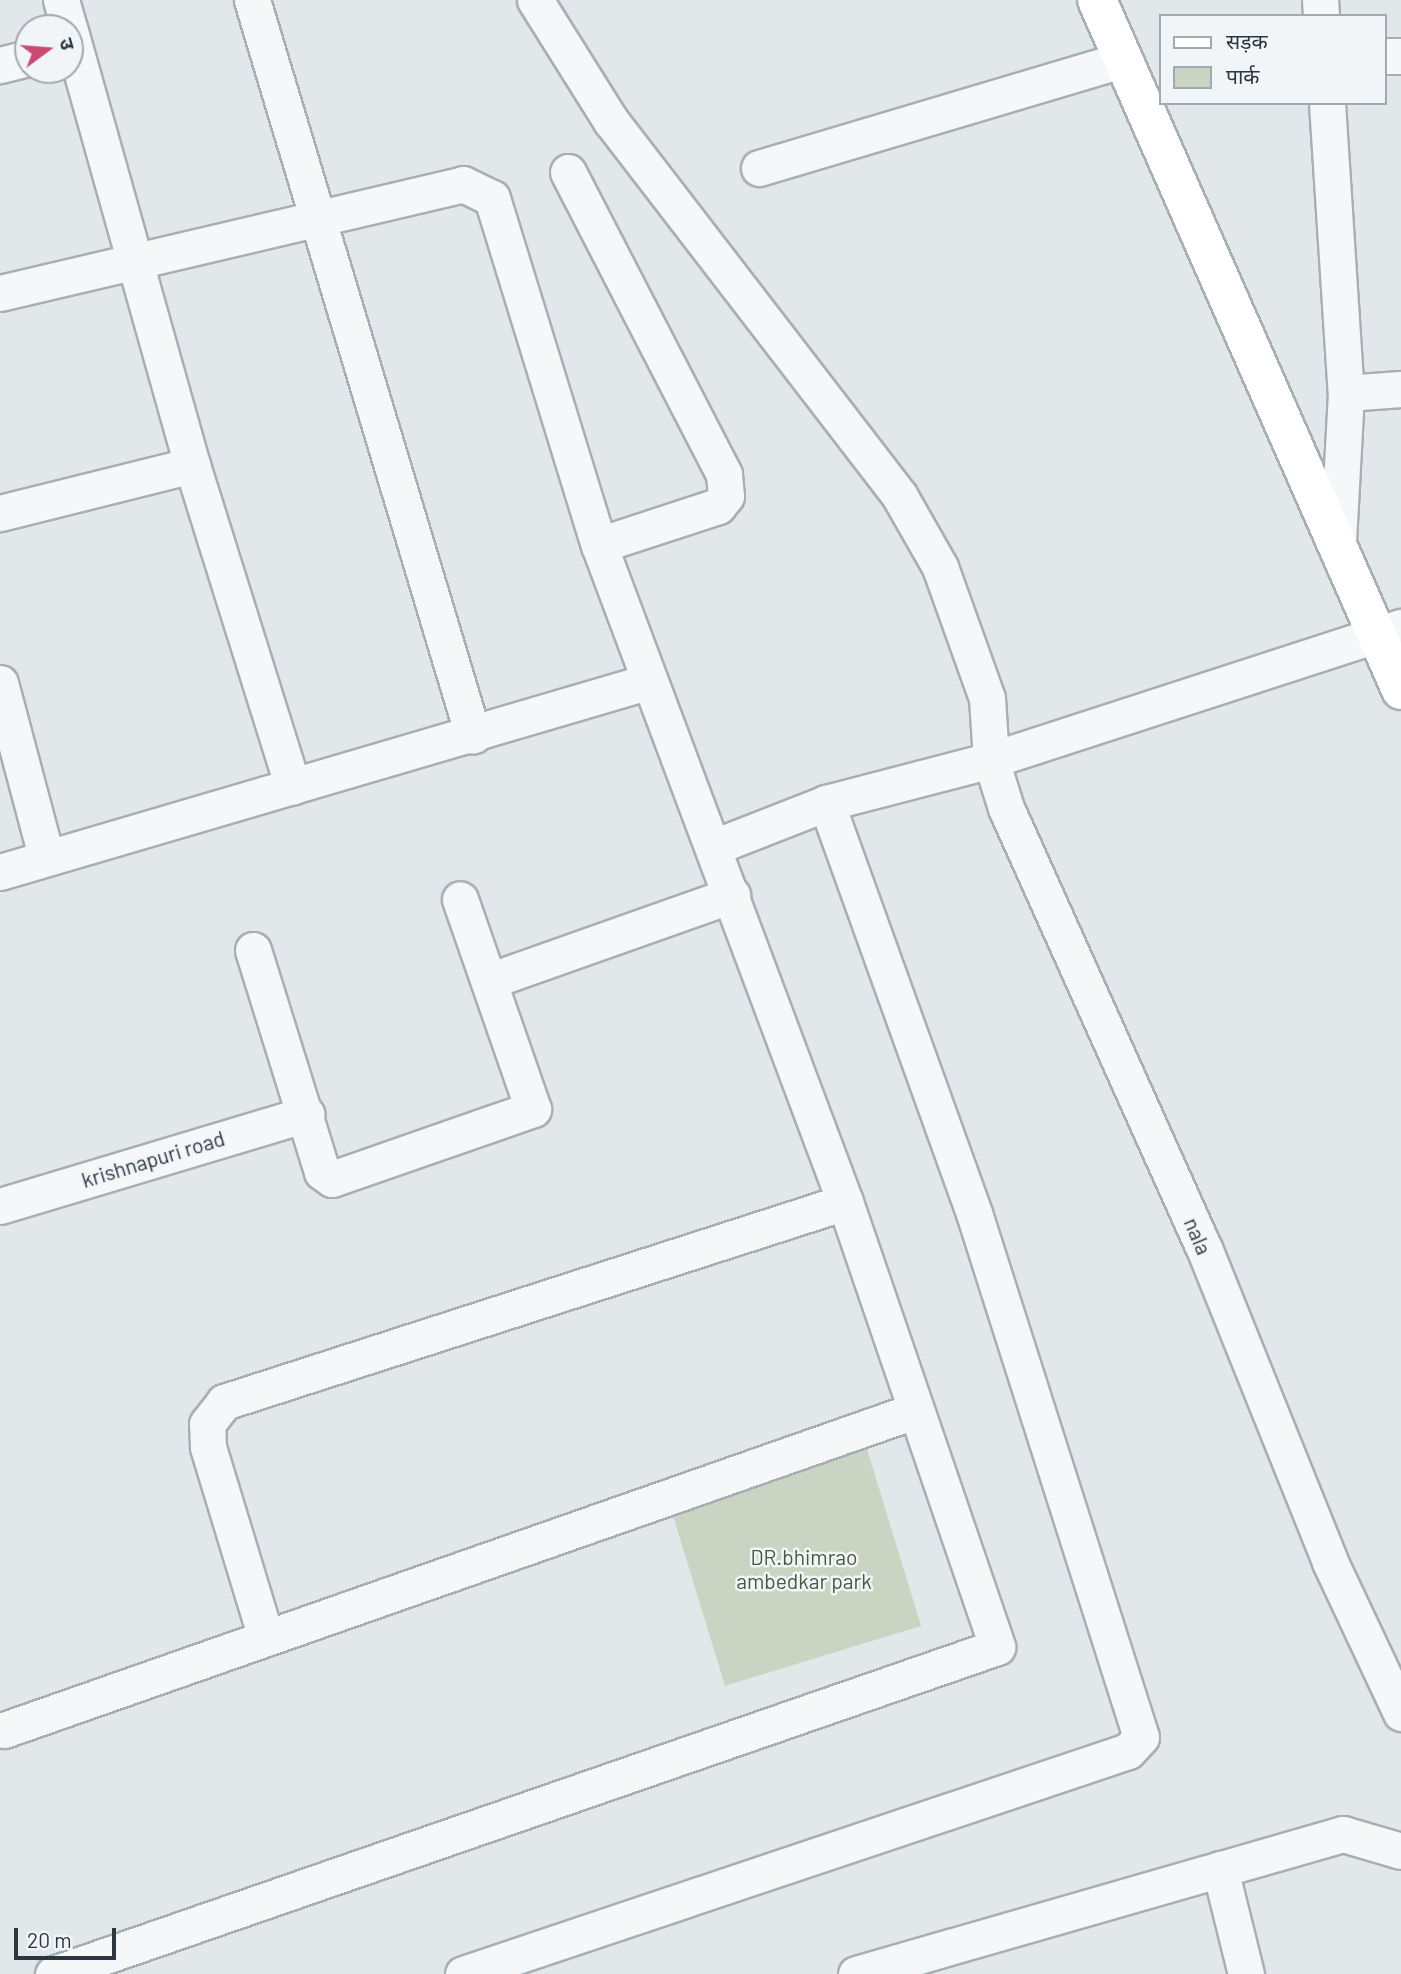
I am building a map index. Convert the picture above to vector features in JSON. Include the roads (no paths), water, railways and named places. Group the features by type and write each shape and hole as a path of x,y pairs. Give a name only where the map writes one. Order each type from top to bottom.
{"main road":[{"path":"1097,0 1282,428 1338,540 1390,631 1401,690"}],"street":[{"path":"251,0 314,220 473,735"},
{"name":"nala","path":"535,0 611,121 899,495 940,568 971,644 986,698 991,760 1006,808 1205,1248 1330,1562 1401,1713"},
{"path":"759,168 1124,59"},
{"path":"84,84 192,465 293,787"},
{"path":"1327,105 1346,393 1338,540"},
{"path":"568,172 725,485 718,506 599,545"},
{"path":"0,293 463,184 492,198 599,545 647,682 714,846 845,1202 914,1411 997,1647 53,1974"},
{"path":"1346,393 1401,389"},
{"path":"0,513 192,465"},
{"path":"714,846 825,803 991,760 1390,631"},
{"path":"0,872 46,856 473,735 647,682"},
{"path":"0,683 46,856"},
{"path":"463,1974 1128,1751 1141,1737 974,1213 825,803"},
{"path":"489,981 732,895"},
{"path":"253,950 322,1172 332,1179 530,1112 460,899"},
{"name":"krishnapuri road","path":"0,1206 306,1114"},
{"path":"265,1638 208,1447 212,1410 239,1396 595,1278 845,1202"},
{"path":"2,1725 265,1638 914,1411"},
{"path":"856,1974 1343,1834 1401,1851"},
{"path":"1220,1869 1246,1974"}],"park label":[{"name":"DR.bhimrao ambedkar park","path":"804,1569"}]}
